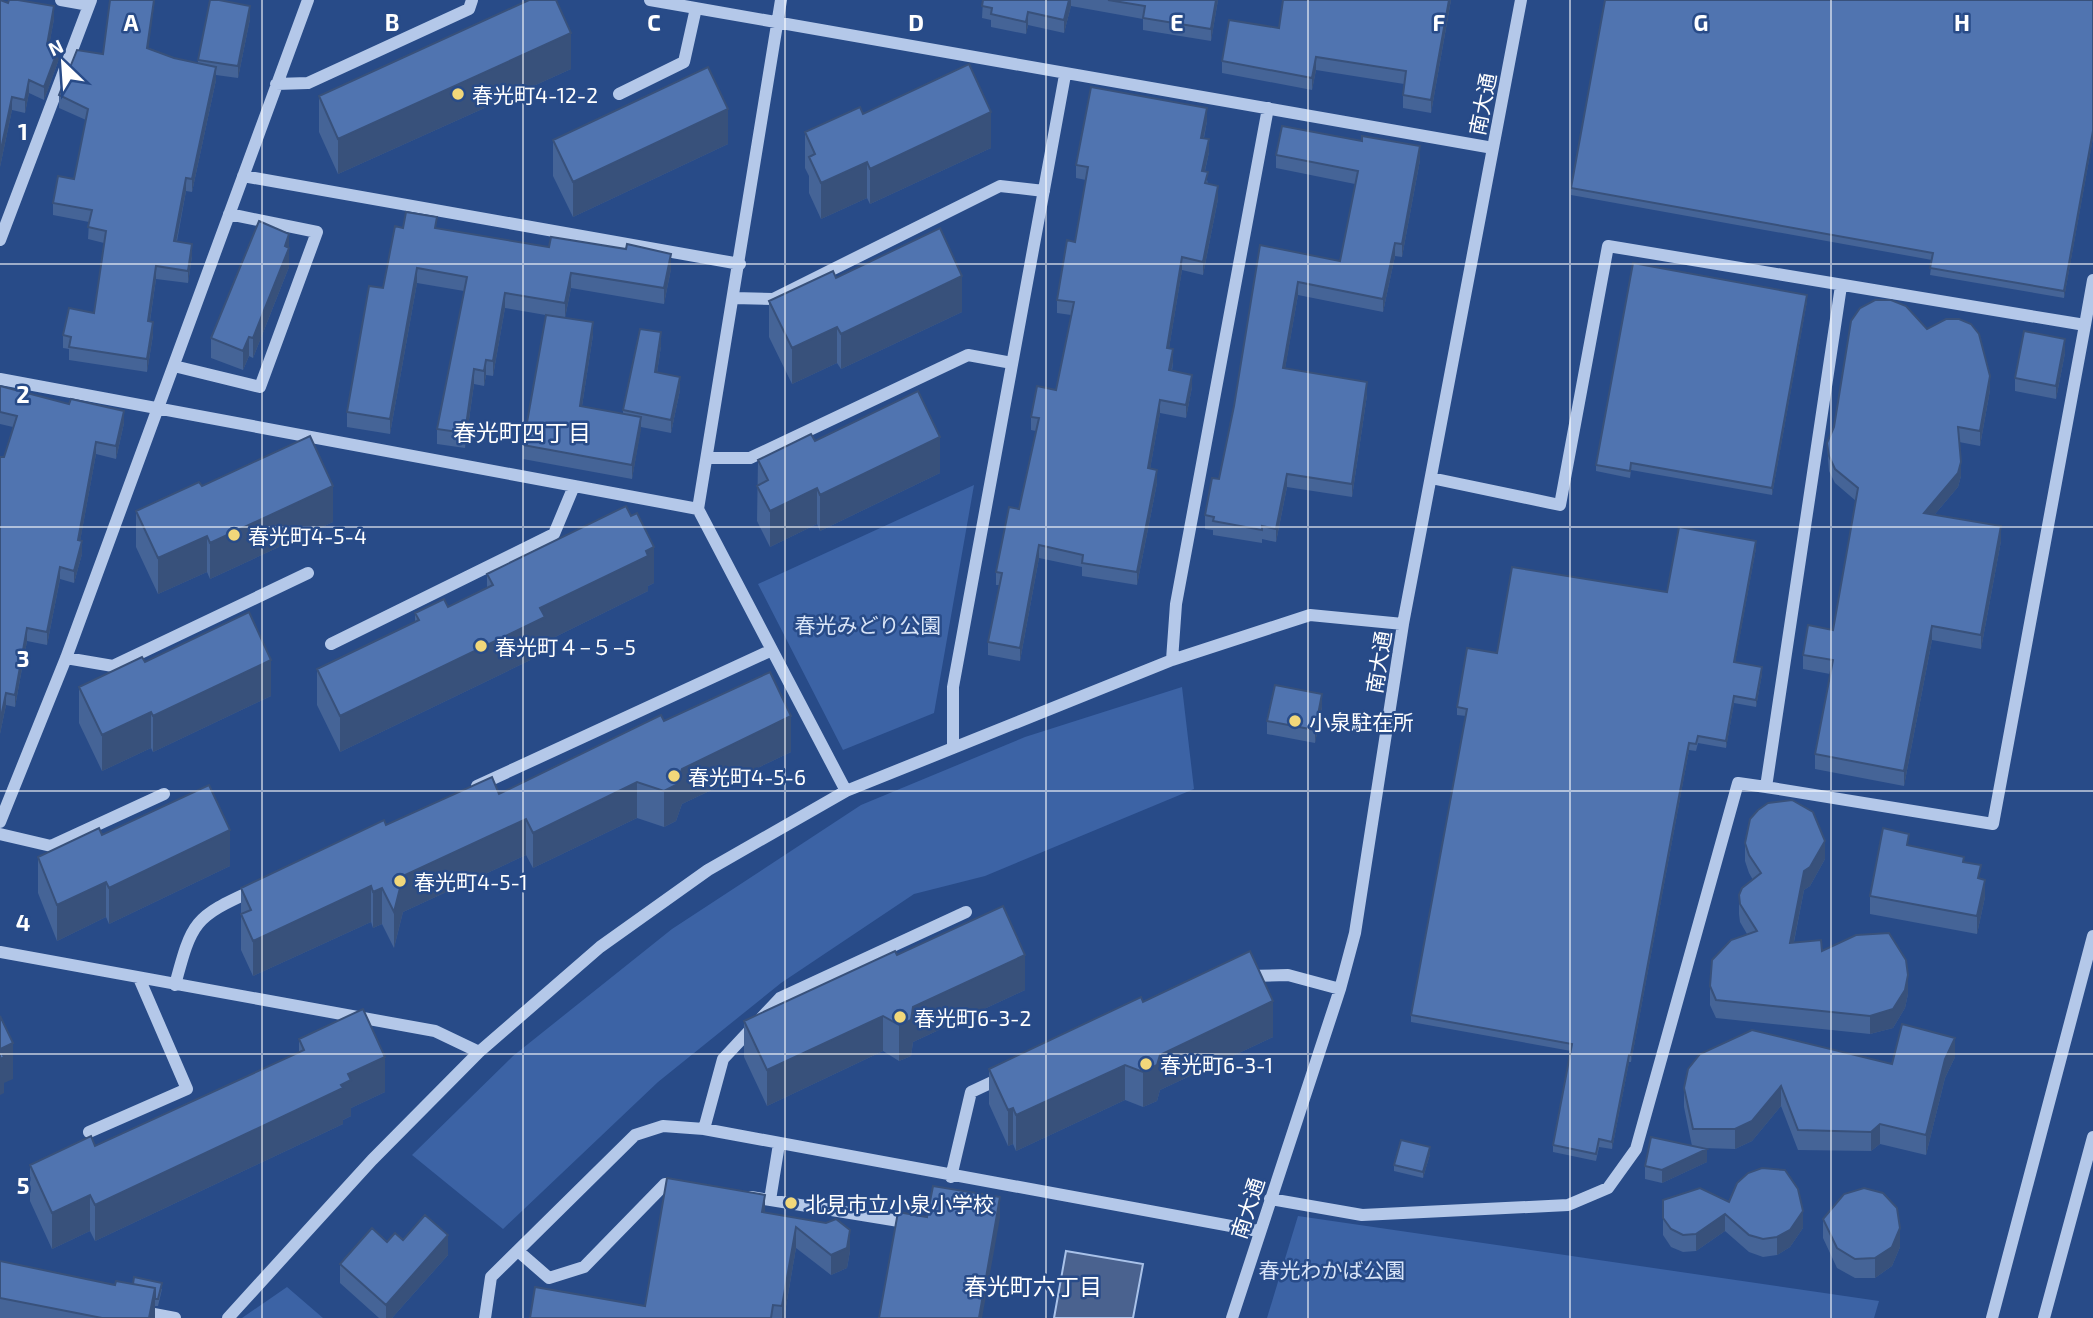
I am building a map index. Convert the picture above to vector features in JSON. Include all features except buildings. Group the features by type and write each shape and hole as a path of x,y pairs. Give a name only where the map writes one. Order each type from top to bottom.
{"street":[{"path":"0,240 90,3 61,0"},
{"path":"0,822 66,658 308,0"},
{"path":"276,84 308,83 469,9 472,0"},
{"path":"650,0 1065,75 1493,148"},
{"path":"782,0 698,509 846,790"},
{"name":"南大通","path":"1232,1318 1258,1231 1340,989 1355,933 1403,624 1521,0"},
{"path":"620,94 684,62 696,8"},
{"path":"953,748 953,687 1065,75"},
{"path":"1172,660 1176,604 1268,108"},
{"path":"243,176 740,264"},
{"path":"734,298 773,299 1000,186 1044,191"},
{"path":"174,366 260,387 317,232 229,214"},
{"path":"1431,478 1560,505 1608,246 2085,325"},
{"path":"1270,1199 1362,1215 1569,1205 1608,1188 1636,1149 1738,783 1993,824 2093,280"},
{"path":"1766,787 1841,286"},
{"path":"706,458 750,458 968,355 1012,363"},
{"path":"0,379 698,509"},
{"path":"331,644 554,534 574,486"},
{"path":"66,658 113,666 307,573"},
{"path":"228,1318 372,1160 479,1052 600,947 708,870 846,790 1172,660 1310,615 1403,624"},
{"path":"460,794 772,650"},
{"path":"0,834 51,846 164,794"},
{"path":"175,985 188,936 211,910 261,887"},
{"path":"704,1129 723,1059 780,998 967,912"},
{"path":"1992,1318 2093,936"},
{"path":"0,952 435,1031 479,1052"},
{"path":"1234,976 1288,975 1340,989"},
{"path":"89,1132 187,1089 139,978"},
{"path":"951,1177 971,1092 1020,1068"},
{"path":"485,1318 491,1277 635,1135 663,1126 704,1129 951,1177 1258,1231"},
{"path":"2044,1318 2093,1137"},
{"path":"770,1200 779,1144"},
{"path":"518,1251 549,1278 584,1267 665,1184 691,1188"},
{"path":"744,1196 900,1221"},
{"path":"121,1308 175,1318"}],"green space":[{"name":"春光みどり公園","path":"974,485 934,713 843,750 758,584"},
{"path":"1182,687 1194,789 985,876 914,894 781,983 658,1082 503,1229 412,1155 513,1056 672,929 861,805 1025,737"},
{"name":"春光わかば公園","path":"1298,1216 1879,1301 1874,1318 1267,1318"},
{"path":"287,1287 323,1318 242,1318"}],"shaded area":[{"path":"1066,1251 1143,1264 1133,1318 1054,1318"}],"place":[{"name":"春光町4-12-2","path":"458,94"},
{"name":"春光町4-5-4","path":"234,535"},
{"name":"春光町４−５−5","path":"481,646"},
{"name":"小泉駐在所","path":"1295,721"},
{"name":"春光町4-5-6","path":"674,776"},
{"name":"春光町4-5-1","path":"400,881"},
{"name":"春光町6-3-2","path":"900,1017"},
{"name":"春光町6-3-1","path":"1146,1064"},
{"name":"北見市立小泉小学校","path":"791,1203"}],"district":[{"name":"春光町四丁目","path":"522,432"},
{"name":"春光町六丁目","path":"1033,1286"}]}
